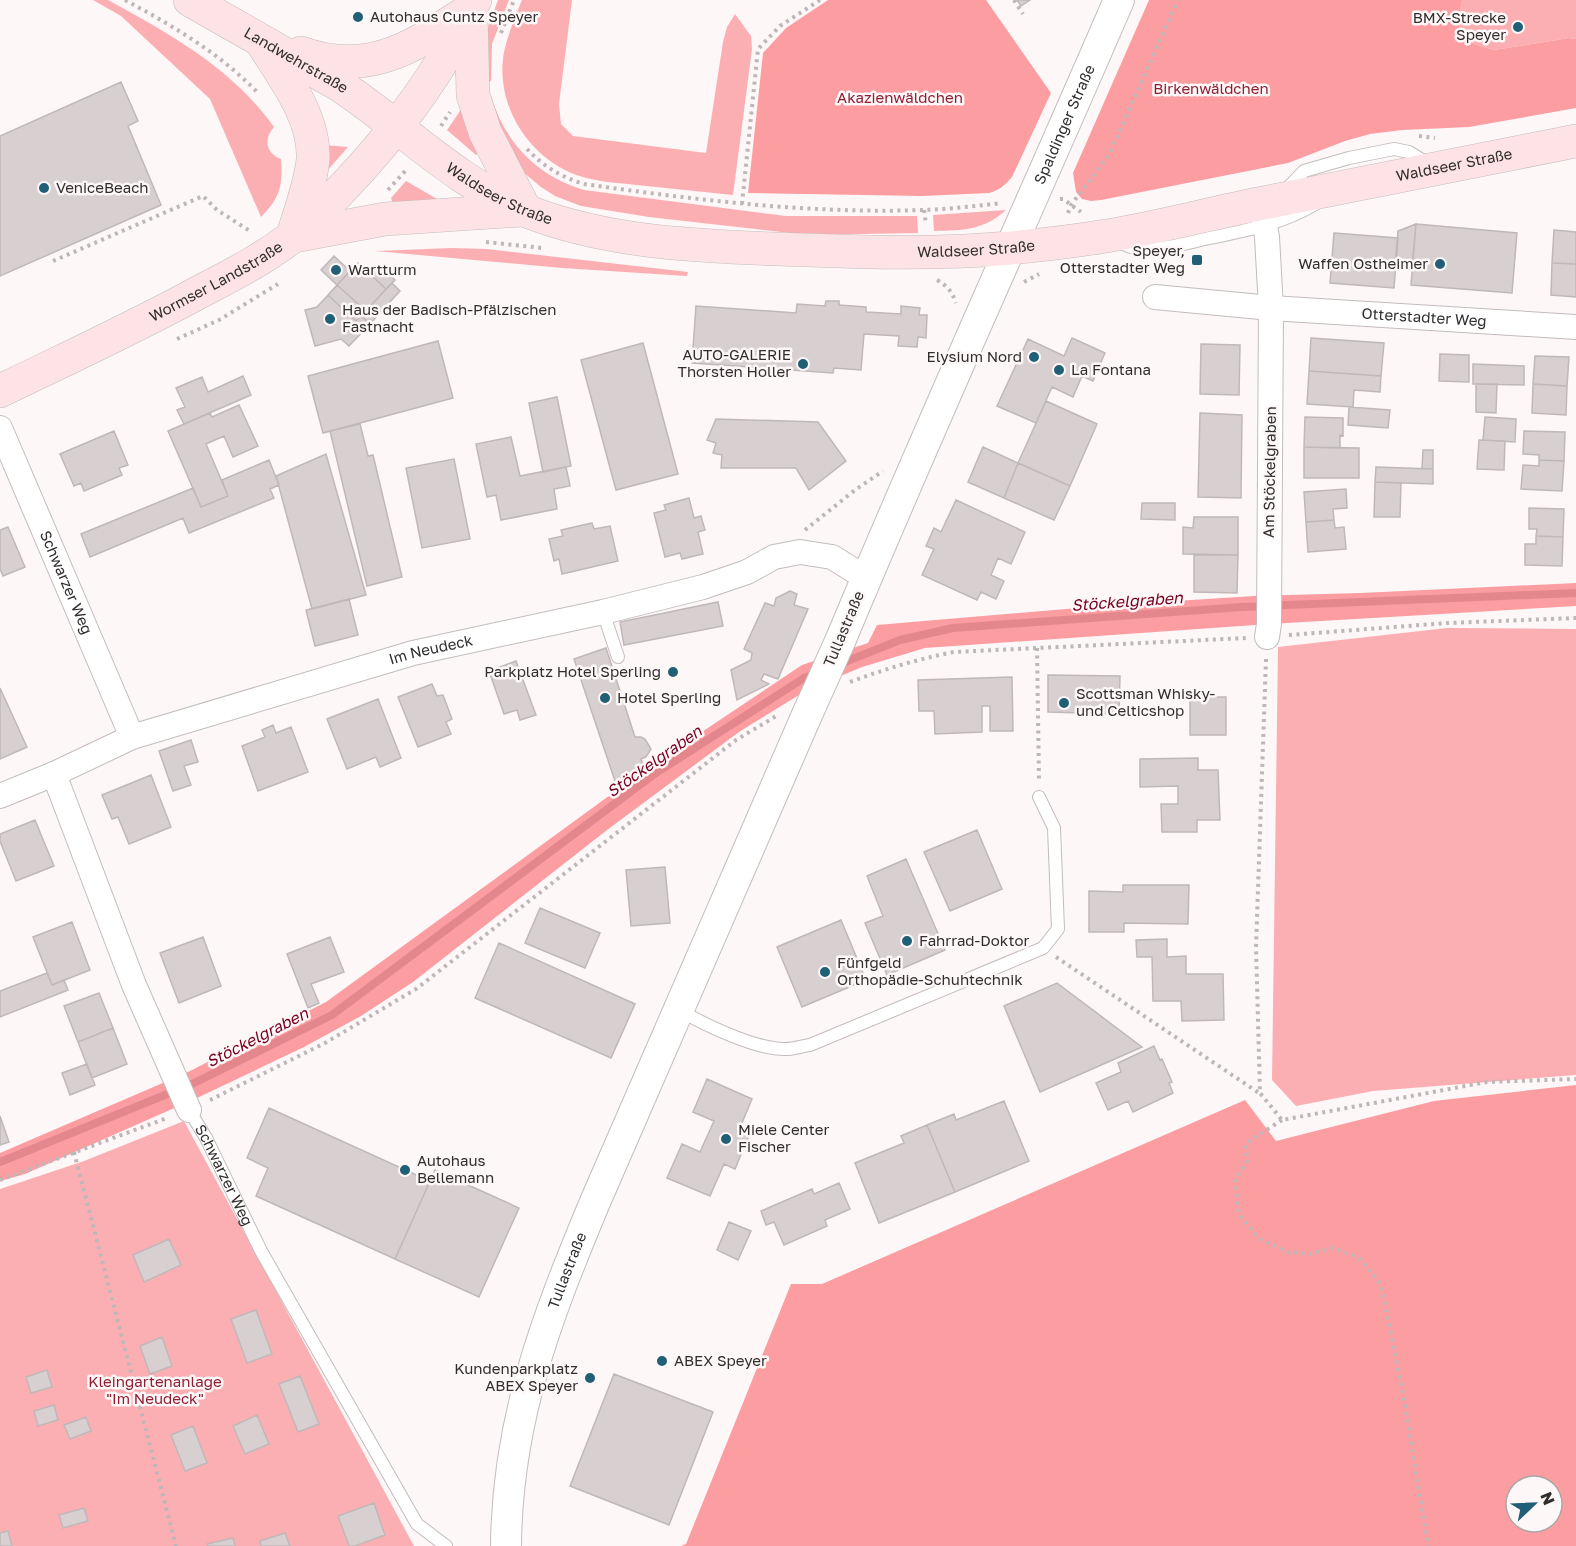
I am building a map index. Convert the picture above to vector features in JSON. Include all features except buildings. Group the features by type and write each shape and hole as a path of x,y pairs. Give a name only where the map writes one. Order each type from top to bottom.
{"main road":[{"name":"Landwehrstraße","path":"190,0 348,90 396,128"},
{"path":"260,39 307,56 339,61 384,58 408,48 473,5"},
{"path":"260,39 296,99 311,140 313,159 292,237 386,219 525,210 485,132 473,95 471,55 473,5"},
{"name":"Wormser Landstraße","path":"0,391 152,317 262,257 292,237 369,160 396,128 422,94 451,48 473,5"},
{"name":"Waldseer Straße","path":"396,128 455,171 494,195 525,210 583,230 732,248 878,253 928,253 1009,248 1107,236 1267,210 1344,187 1576,141"}],"street":[{"name":"Spaldinger Straße","path":"1009,248 1032,201 1119,0"},
{"path":"1267,210 1271,308"},
{"name":"Tullastraße","path":"506,1546 506,1519 522,1405 537,1350 573,1255 678,1010 795,714 841,639 1009,248"},
{"name":"Otterstadter Weg","path":"1155,297 1271,308 1576,327"},
{"name":"Am Stöckelgraben","path":"1268,631 1271,308"},
{"name":"Schwarzer Weg","path":"0,428 132,737"},
{"name":"Im Neudeck","path":"0,796 54,774 132,737 413,653 603,612 703,587 747,572 774,556 800,552 832,557 866,578"},
{"name":"Schwarzer Weg","path":"54,774 134,985 188,1106"}],"lane":[{"path":"1267,210 1304,171 1349,158 1394,149 1409,152 1436,169"},
{"path":"603,612 618,657"},
{"path":"678,1010 700,1022 752,1043 786,1049 810,1045 1043,948 1058,929 1054,828 1039,796"},
{"name":"Schwarzer Weg","path":"188,1106 206,1137 261,1251 417,1524 446,1546"}],"path":[{"path":"125,0 214,53 260,94"},
{"path":"742,204 758,49 780,26 820,0"},
{"path":"1014,0 1023,14"},
{"path":"1058,242 1071,205 1109,156 1178,0"},
{"path":"522,144 545,166 564,177 584,184 742,204 806,209 924,210 1007,203"},
{"path":"53,261 203,196 217,210 250,231"},
{"path":"241,235 257,226"},
{"path":"774,556 855,490 884,471"},
{"path":"844,685 892,666 954,652 1268,631 1576,618"},
{"path":"1260,1093 1256,947 1268,631"},
{"path":"1037,648 1039,796"},
{"path":"0,1180 188,1106 325,1043 416,989 736,740 795,714"},
{"path":"1043,948 1260,1093 1282,1120"},
{"path":"1428,1546 1404,1400 1381,1284 1358,1257 1332,1248 1311,1254 1287,1252 1260,1239 1239,1215 1235,1179 1247,1161 1246,1143 1282,1120 1487,1082 1576,1079"},
{"path":"74,1152 176,1546"}],"green space":[{"path":"93,0 108,0 198,54 239,87 274,127 267,141 272,153 281,159 281,184 272,204 261,217 210,99 121,16"},
{"path":"498,0 509,0 492,44 491,81 481,84 486,32"},
{"path":"522,0 572,0 559,104 561,124 573,136 706,153 723,42 727,27 735,14 751,36 752,49 733,195 589,179 564,170 547,159 520,129 505,92 502,72 504,52"},
{"name":"Akazienwäldchen","path":"828,0 986,0 1051,93 1012,177 999,189 989,193 922,196 748,193 763,53 786,28"},
{"name":"Birkenwäldchen","path":"1149,0 1462,0 1458,21 1462,34 1474,44 1494,50 1569,38 1576,39 1576,108 1469,127 1370,134 1288,163 1101,200 1082,199 1076,192 1073,173"},
{"name":"BMX-Strecke Speyer","path":"1462,0 1576,0 1576,39 1569,38 1494,50 1474,44 1462,34 1458,21"},
{"path":"491,96 505,129 525,155 552,176 584,190 786,216 917,216 918,233 807,235 649,217 581,206 555,196 517,167 482,99"},
{"path":"462,108 480,150 476,155 447,130"},
{"path":"324,145 348,147 320,179"},
{"path":"406,181 437,199 432,206 394,206 391,198"},
{"path":"1006,210 981,226 934,231 933,215"},
{"path":"487,249 688,272 687,276 562,268 375,251"},
{"path":"1576,583 1576,606 925,648 862,667 807,690 739,732 607,830 413,982 361,1016 304,1047 197,1098 25,1174 0,1181 0,1153 186,1073 326,1002 639,774 802,665 868,643 877,625 1113,605 1254,596"},
{"path":"1447,628 1576,629 1576,1075 1373,1091 1296,1106 1272,1080 1278,647"},
{"path":"1576,1085 1576,1546 681,1546 686,1544 791,1284 822,1284 1245,1100 1276,1141 1434,1101"},
{"name":"Kleingartenanlage \"Im Neudeck\"","path":"184,1121 414,1546 0,1546 0,1189 84,1161"}],"waterway":[{"name":"Stöckelgraben","path":"840,664 900,640 953,628 1242,607 1576,593"},
{"name":"Stöckelgraben","path":"0,1162 192,1084 332,1015 653,775 804,678 815,674"}],"place":[{"name":"Autohaus Cuntz Speyer","path":"358,17"},
{"name":"BMX-Strecke Speyer","path":"1518,27"},
{"name":"VeniceBeach","path":"44,188"},
{"name":"Speyer, Otterstadter Weg","path":"1197,260"},
{"name":"Waffen Ostheimer","path":"1440,264"},
{"name":"Wartturm","path":"336,270"},
{"name":"Haus der Badisch-Pfälzischen Fastnacht","path":"330,319"},
{"name":"Elysium Nord","path":"1034,357"},
{"name":"AUTO-GALERIE Thorsten Holler","path":"803,364"},
{"name":"La Fontana","path":"1059,370"},
{"name":"Parkplatz Hotel Sperling","path":"673,672"},
{"name":"Hotel Sperling","path":"605,698"},
{"name":"Scottsman Whisky- und Celticshop","path":"1064,703"},
{"name":"Fahrrad-Doktor","path":"907,941"},
{"name":"Fünfgeld Orthopädie-Schuhtechnik","path":"825,972"},
{"name":"Miele Center Fischer","path":"726,1139"},
{"name":"Autohaus Bellemann","path":"405,1170"},
{"name":"ABEX Speyer","path":"662,1361"},
{"name":"Kundenparkplatz ABEX Speyer","path":"590,1378"}]}
